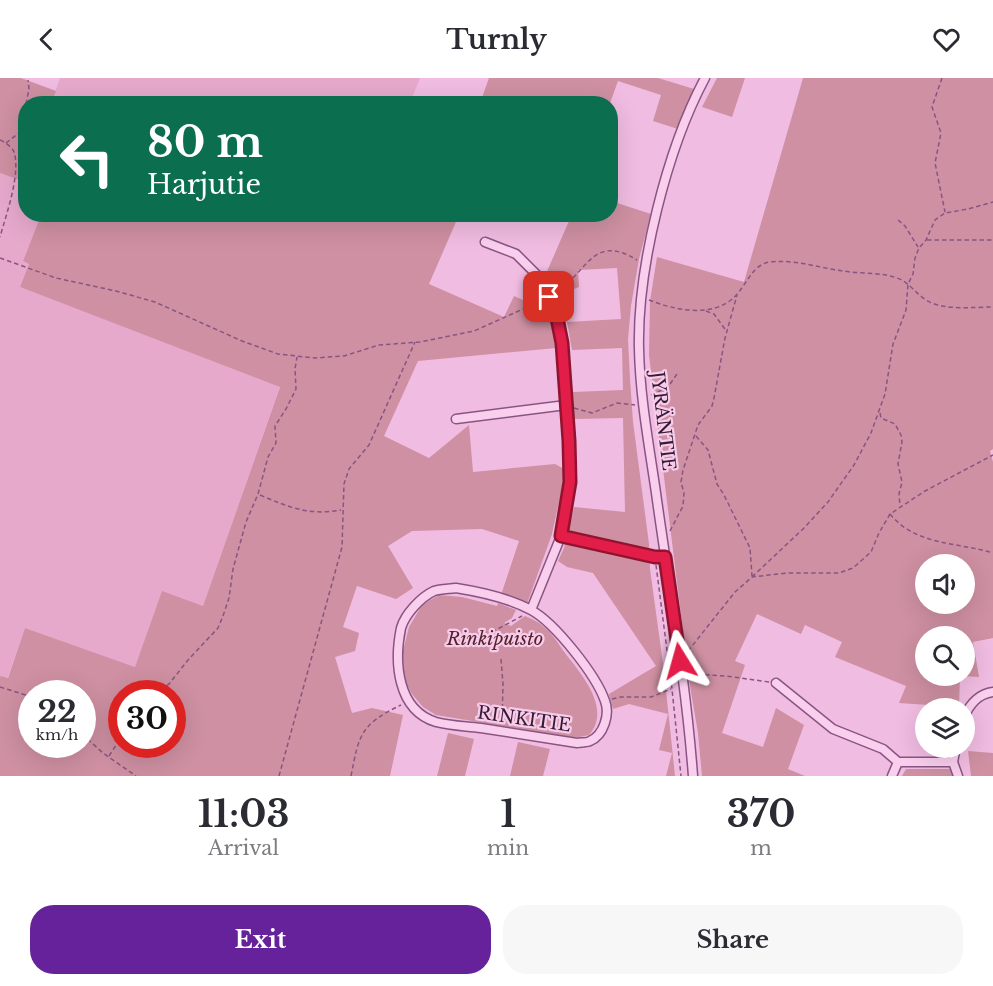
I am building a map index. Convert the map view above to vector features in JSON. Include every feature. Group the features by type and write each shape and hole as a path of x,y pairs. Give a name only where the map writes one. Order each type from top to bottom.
{"street":[{"name":"JYRÄNTIE","path":"693,776 682,675 642,400 639,346 641,294 668,172 693,101 705,78"},
{"path":"485,242 516,254 539,277 555,308 562,343 570,482 561,536 530,610"},
{"path":"456,419 567,407"},
{"path":"561,536 655,557 665,557"},
{"name":"RINKITIE","path":"456,588 480,592 530,610 551,625 584,665 606,703 607,717 600,733 591,741 577,743 458,727 434,721 417,712 410,700 399,678 397,649 402,624 419,601 435,591 456,588"},
{"path":"776,683 833,729 883,749 898,762 953,762"},
{"path":"975,700 983,693 993,692"},
{"path":"954,758 958,776"},
{"path":"892,776 898,762"}],"path":[{"path":"942,78 932,107 941,134 935,162 945,213"},
{"path":"27,96 28,80"},
{"path":"5,143 18,134"},
{"path":"0,140 14,153 15,180 0,237"},
{"path":"680,661 735,592 804,528 828,502 854,465 871,433 885,394 893,344 906,310 908,284 913,274 915,258 935,220 945,213 976,208 993,202"},
{"path":"898,220 905,226 919,248"},
{"path":"926,240 993,240"},
{"path":"0,258 56,278 155,302 242,341 278,354 297,356 344,356 379,345 416,342 474,331 549,297 564,287 600,252 606,250 620,252 646,266"},
{"path":"641,294 659,304 678,309 702,310 722,307 737,294 752,272 769,262 891,276 908,284 923,298 938,305 993,307"},
{"path":"663,542 683,506 684,494 681,482 683,470 701,419 712,406 737,294"},
{"path":"702,310 714,314 727,333"},
{"path":"279,776 342,547 344,484 349,469 369,445 416,342"},
{"path":"172,680 218,628 229,598 233,569 246,522 258,494 268,458 276,443 275,426 296,389 297,356"},
{"path":"567,407 592,413 617,403 626,405 668,387 677,374"},
{"path":"879,412 881,418 895,424 901,435 898,464 902,482 899,494 900,507"},
{"path":"695,436 708,450 717,484 750,548 752,577"},
{"path":"752,577 787,573 839,573 853,568 871,552 890,514 925,491 993,455"},
{"path":"258,494 304,511 323,513 342,510"},
{"path":"890,514 906,530 926,538 993,553"},
{"path":"655,557 681,776"},
{"path":"492,632 516,621 530,610"},
{"path":"501,659 503,684 501,732"},
{"path":"682,675 726,676 776,683"},
{"path":"0,687 18,693"},
{"path":"606,703 621,697 651,698 672,689"},
{"path":"351,776 362,733 372,721 410,700"},
{"path":"96,746 108,757"},
{"path":"109,758 136,776"}],"shaded area":[{"path":"60,78 420,78 413,96 54,96"},
{"path":"0,173 18,180 18,222 38,222 23,261 29,264 20,287 280,386 203,606 162,592 135,667 25,628 7,679 0,676"}],"green space":[{"path":"0,78 21,78 56,91 54,96 18,96 18,180 0,173"},
{"path":"489,78 658,78 694,89 678,129 653,121 661,95 618,81 613,96 483,96"},
{"path":"717,78 745,78 732,117 702,107"},
{"path":"803,78 993,78 993,449 990,451 993,462 993,638 975,642 975,626 915,626 915,686 960,686 959,698 915,698 915,704 899,703 906,686 835,657 842,642 805,625 801,634 757,614 735,661 745,665 722,733 763,747 776,708 804,725 788,769 805,776 702,776 649,355 650,301 657,257 744,282"},
{"path":"618,203 651,214 639,259 628,339 633,422 649,544 675,776 666,776 672,753 659,750 668,714 629,704 613,709 609,694 656,666 593,573 567,567 558,561 564,548 574,507 625,512 623,418 574,419 573,392 623,390 622,348 572,350 567,322 621,319 617,268 578,270 579,287 556,296 545,276 569,222 618,222"},
{"path":"38,222 456,222 429,284 504,317 514,296 532,304 539,289 550,317 556,348 418,361 384,436 429,458 469,425 473,472 555,464 566,470 552,534 527,604 501,595 519,541 482,529 412,531 388,546 413,588 396,599 357,586 343,627 359,633 355,651 335,657 352,713 372,708 403,715 390,776 0,776 0,676 8,678 25,628 135,667 162,591 203,606 280,387 20,287 29,264 23,261"},
{"name":"Rinkipuisto","path":"439,595 462,597 497,606 498,603 516,610 512,618 504,623 511,626 525,616 548,630 592,692 597,714 595,725 589,735 575,738 436,715 423,707 403,678 403,651 409,627 422,605"},
{"path":"975,654 979,677 975,677"},
{"path":"448,733 474,739 465,776 437,776"},
{"path":"518,742 550,749 543,776 510,776"},
{"path":"975,752 993,753 993,776 971,776 969,758 975,758"},
{"path":"906,769 950,769 953,776 902,776"}],"route":[{"path":"549,297 555,308 562,343 569,441 570,482 561,536 655,557 665,557 680,661"}]}
